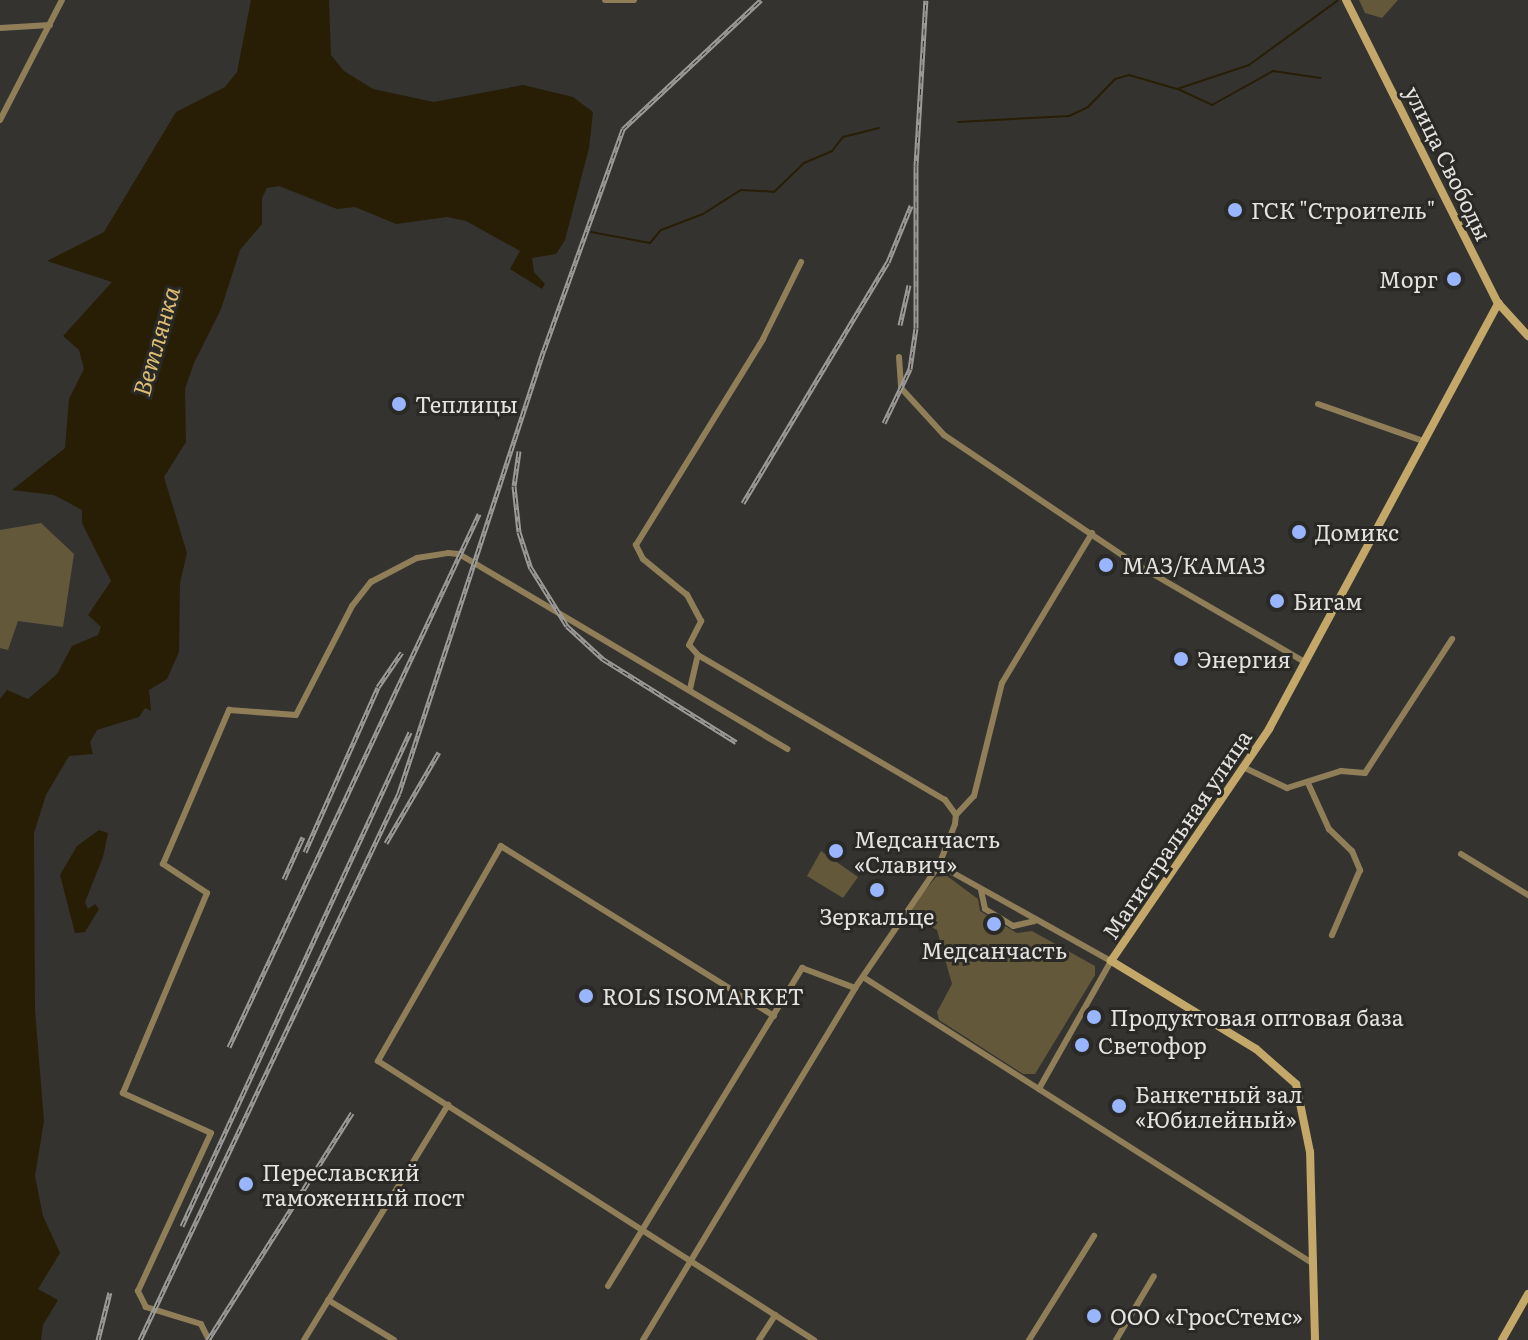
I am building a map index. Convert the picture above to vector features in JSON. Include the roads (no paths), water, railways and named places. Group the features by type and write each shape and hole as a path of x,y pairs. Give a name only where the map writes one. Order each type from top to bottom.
{"main road":[{"name":"улица Свободы","path":"1346,0 1498,303 1528,336"},
{"name":"Магистральная улица","path":"1315,1340 1307,1123 1296,1084 1256,1049 1111,961 1245,768 1498,303"},
{"path":"1502,1340 1528,1294"}],"street":[{"path":"0,120 62,0"},
{"path":"605,0 634,0"},
{"path":"0,28 50,25"},
{"path":"801,262 763,339 636,545 643,559 687,595 701,621 689,645 698,655 945,800 956,815"},
{"path":"899,357 901,388 944,435 1092,533 1305,662"},
{"path":"1318,404 1423,441"},
{"path":"643,1340 855,988 939,865 956,815 974,796 1002,683 1092,533"},
{"path":"209,1340 201,1324 146,1307 138,1291 211,1133 123,1093 207,893 163,864 229,710 296,715 352,606 371,582 417,558 448,553 459,554 788,749"},
{"path":"1245,768 1287,788 1341,771 1365,773 1452,639"},
{"path":"690,689 698,655"},
{"path":"1308,783 1329,829 1352,851 1360,870 1332,935"},
{"path":"774,1016 501,846 378,1061 690,1264 814,1340"},
{"path":"1461,854 1528,895"},
{"path":"939,865 1034,921 1111,961 1039,1089"},
{"path":"981,890 985,909 1013,926 1034,921"},
{"path":"608,1286 802,968 855,988"},
{"path":"863,977 1312,1263"},
{"path":"304,1340 448,1105"},
{"path":"1029,1340 1094,1236"},
{"path":"1116,1340 1154,1276"},
{"path":"328,1300 394,1340"},
{"path":"759,1340 775,1315"}],"water":[{"path":"251,0 329,0 331,55 344,71 373,89 434,102 523,85 573,97 593,112 589,148 565,240 556,254 532,258 534,272 545,284 542,289 510,269 520,251 466,221 447,217 396,224 355,207 337,209 279,186 267,188 262,198 262,224 240,250 221,309 194,363 185,389 186,442 164,477 187,553 180,583 179,652 167,679 149,690 151,711 145,708 139,717 97,730 90,742 93,754 69,756 46,795 34,833 35,1010 44,1121 35,1176 43,1216 60,1253 38,1289 58,1300 43,1325 41,1340 0,1340 0,699 7,690 28,699 57,674 72,646 98,635 101,627 88,615 111,581 82,523 82,510 54,495 12,490 65,448 69,399 84,369 79,350 63,336 112,282 47,261 104,232 176,112 225,87 237,72"},
{"path":"99,830 108,833 103,857 85,902 88,909 95,904 99,909 85,932 75,933 60,875 77,846"}],"waterway":[{"name":"Ветлянка","path":"958,122 1069,116 1088,107 1115,79 1129,75 1177,89 1249,65 1337,1"},
{"path":"1178,89 1212,105 1273,71 1320,78"},
{"name":"Ветлянка","path":"591,232 650,243 661,230 703,214 741,190 774,192 804,163 832,151 843,137 879,128"}],"railway":[{"path":"140,1340 399,793 544,350 623,129 761,0"},
{"path":"884,423 910,369 916,328 916,166 926,0"},
{"path":"743,503 888,262 911,206"},
{"path":"900,325 909,285"},
{"path":"519,451 514,486 519,532 531,568 567,626 603,659 736,742"},
{"path":"229,1047 479,514"},
{"path":"305,852 378,687 402,652"},
{"path":"182,1226 410,732"},
{"path":"386,843 439,752"},
{"path":"284,879 303,837"},
{"path":"208,1340 352,1113"},
{"path":"98,1340 110,1292"}],"place":[{"name":"ГСК \"Строитель\"","path":"1235,210"},
{"name":"Морг","path":"1454,279"},
{"name":"Теплицы","path":"399,404"},
{"name":"Домикс","path":"1299,532"},
{"name":"МАЗ/КАМАЗ","path":"1106,565"},
{"name":"Бигам","path":"1277,601"},
{"name":"Энергия","path":"1181,659"},
{"name":"Медсанчасть «Славич»","path":"836,851"},
{"name":"Зеркальце","path":"877,890"},
{"name":"Медсанчасть","path":"994,924"},
{"name":"ROLS ISOMARKET","path":"586,996"},
{"name":"Продуктовая оптовая база","path":"1094,1017"},
{"name":"Светофор","path":"1082,1045"},
{"name":"Банкетный зал «Юбилейный»","path":"1119,1106"},
{"name":"Переславский таможенный пост","path":"246,1184"},
{"name":"ООО «ГросСтемс»","path":"1094,1316"}]}
